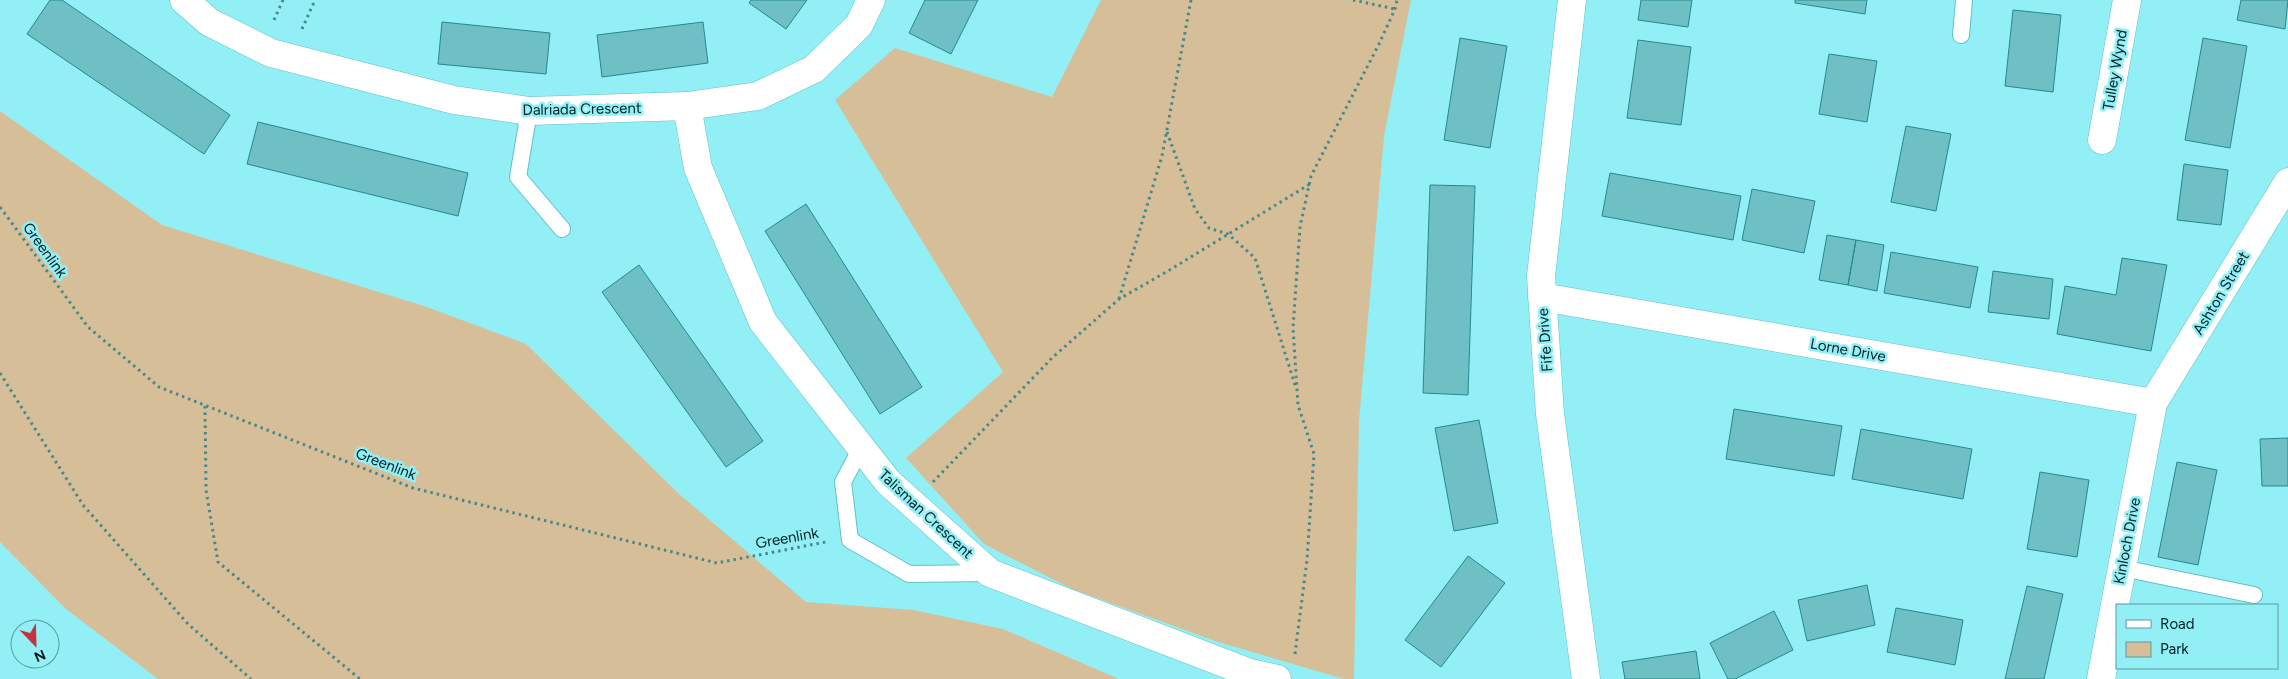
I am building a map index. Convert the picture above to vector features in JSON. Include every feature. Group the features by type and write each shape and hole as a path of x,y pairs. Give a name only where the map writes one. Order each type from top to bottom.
{"street":[{"name":"Dalriada Crescent","path":"184,0 209,22 271,53 454,100 530,111 687,106 758,96 814,69 859,25 871,0"},
{"name":"Fife Drive","path":"1572,0 1541,276 1550,414 1586,679"},
{"name":"Tulley Wynd","path":"2102,140 2127,0"},
{"name":"Talisman Crescent","path":"687,106 698,168 763,322 888,482 990,573 1250,673 1285,669"},
{"name":"Ashton Street","path":"2153,403 2288,182"},
{"name":"Lorne Drive","path":"1542,297 2153,403"},
{"name":"Kinloch Drive","path":"2101,679 2153,403"}],"lane":[{"path":"1961,35 1964,0"},
{"path":"530,111 518,176 562,229"},
{"path":"861,448 843,482 850,540 909,574 990,573"},
{"path":"2122,568 2254,595"}],"path":[{"path":"1119,300 1162,156 1191,0"},
{"path":"1353,0 1395,8"},
{"path":"1285,669 1307,560 1314,454 1298,405 1293,328 1300,227 1311,176 1395,8 1397,0"},
{"path":"1166,130 1195,209 1209,228 1228,234 1255,258 1298,394"},
{"path":"912,504 1053,357 1119,300 1310,184"},
{"name":"Greenlink","path":"0,207 88,327 159,387 413,488 717,563 818,543 850,540"},
{"path":"0,373 83,505 188,624 251,679"},
{"path":"206,406 206,490 218,562 360,679"}],"green space":[{"path":"1101,0 1411,0 1384,136 1359,421 1354,679 1344,679 1218,642 1072,589 984,544 906,458 1003,372 835,100 895,48 1052,97"},
{"path":"0,111 162,225 424,306 526,344 678,493 806,602 913,610 1003,629 1119,679 158,679 66,609 0,542"}],"building":[{"path":"50,0 62,0 230,115 204,154 27,34"},
{"path":"751,0 807,0 786,29 749,3"},
{"path":"925,0 978,0 951,54 909,33"},
{"path":"1641,0 1692,0 1688,27 1638,20"},
{"path":"1795,0 1867,0 1865,14 1795,3"},
{"path":"2241,0 2288,0 2285,29 2237,20"},
{"path":"2013,10 2061,15 2053,92 2005,86"},
{"path":"442,22 550,33 546,74 438,64"},
{"path":"703,22 708,63 602,77 597,35"},
{"path":"1460,38 1507,46 1490,148 1444,140"},
{"path":"2203,38 2247,46 2230,148 2185,140"},
{"path":"1638,40 1691,47 1681,125 1627,118"},
{"path":"1829,54 1877,61 1867,122 1819,114"},
{"path":"258,122 468,173 458,216 247,164"},
{"path":"1906,126 1951,134 1936,211 1891,202"},
{"path":"2184,164 2228,170 2221,225 2177,220"},
{"path":"1610,173 1741,196 1733,240 1602,216"},
{"path":"1430,185 1475,186 1468,395 1423,393"},
{"path":"1752,189 1815,201 1804,253 1742,240"},
{"path":"806,204 922,387 880,414 765,231"},
{"path":"1827,235 1856,240 1848,285 1819,280"},
{"path":"1856,240 1884,245 1877,291 1848,285"},
{"path":"1891,252 1978,267 1970,308 1884,293"},
{"path":"2122,258 2167,265 2151,351 2057,334 2065,286 2116,295"},
{"path":"639,265 763,441 726,467 602,292"},
{"path":"1993,271 2053,279 2049,319 1988,312"},
{"path":"1734,409 1842,426 1834,476 1726,459"},
{"path":"1479,420 1498,523 1454,531 1435,428"},
{"path":"1861,429 1972,449 1963,499 1852,479"},
{"path":"2288,438 2288,486 2262,486 2260,439"},
{"path":"2177,462 2217,470 2198,565 2158,557"},
{"path":"2040,472 2089,480 2077,557 2027,549"},
{"path":"1468,556 1505,583 1441,667 1405,640"},
{"path":"1867,585 1875,625 1807,641 1798,600"},
{"path":"2027,586 2063,594 2044,679 2005,679"},
{"path":"1896,608 1963,620 1955,665 1887,652"},
{"path":"1774,611 1793,650 1735,679 1728,679 1710,643"},
{"path":"1696,651 1700,679 1625,679 1622,662"}]}
